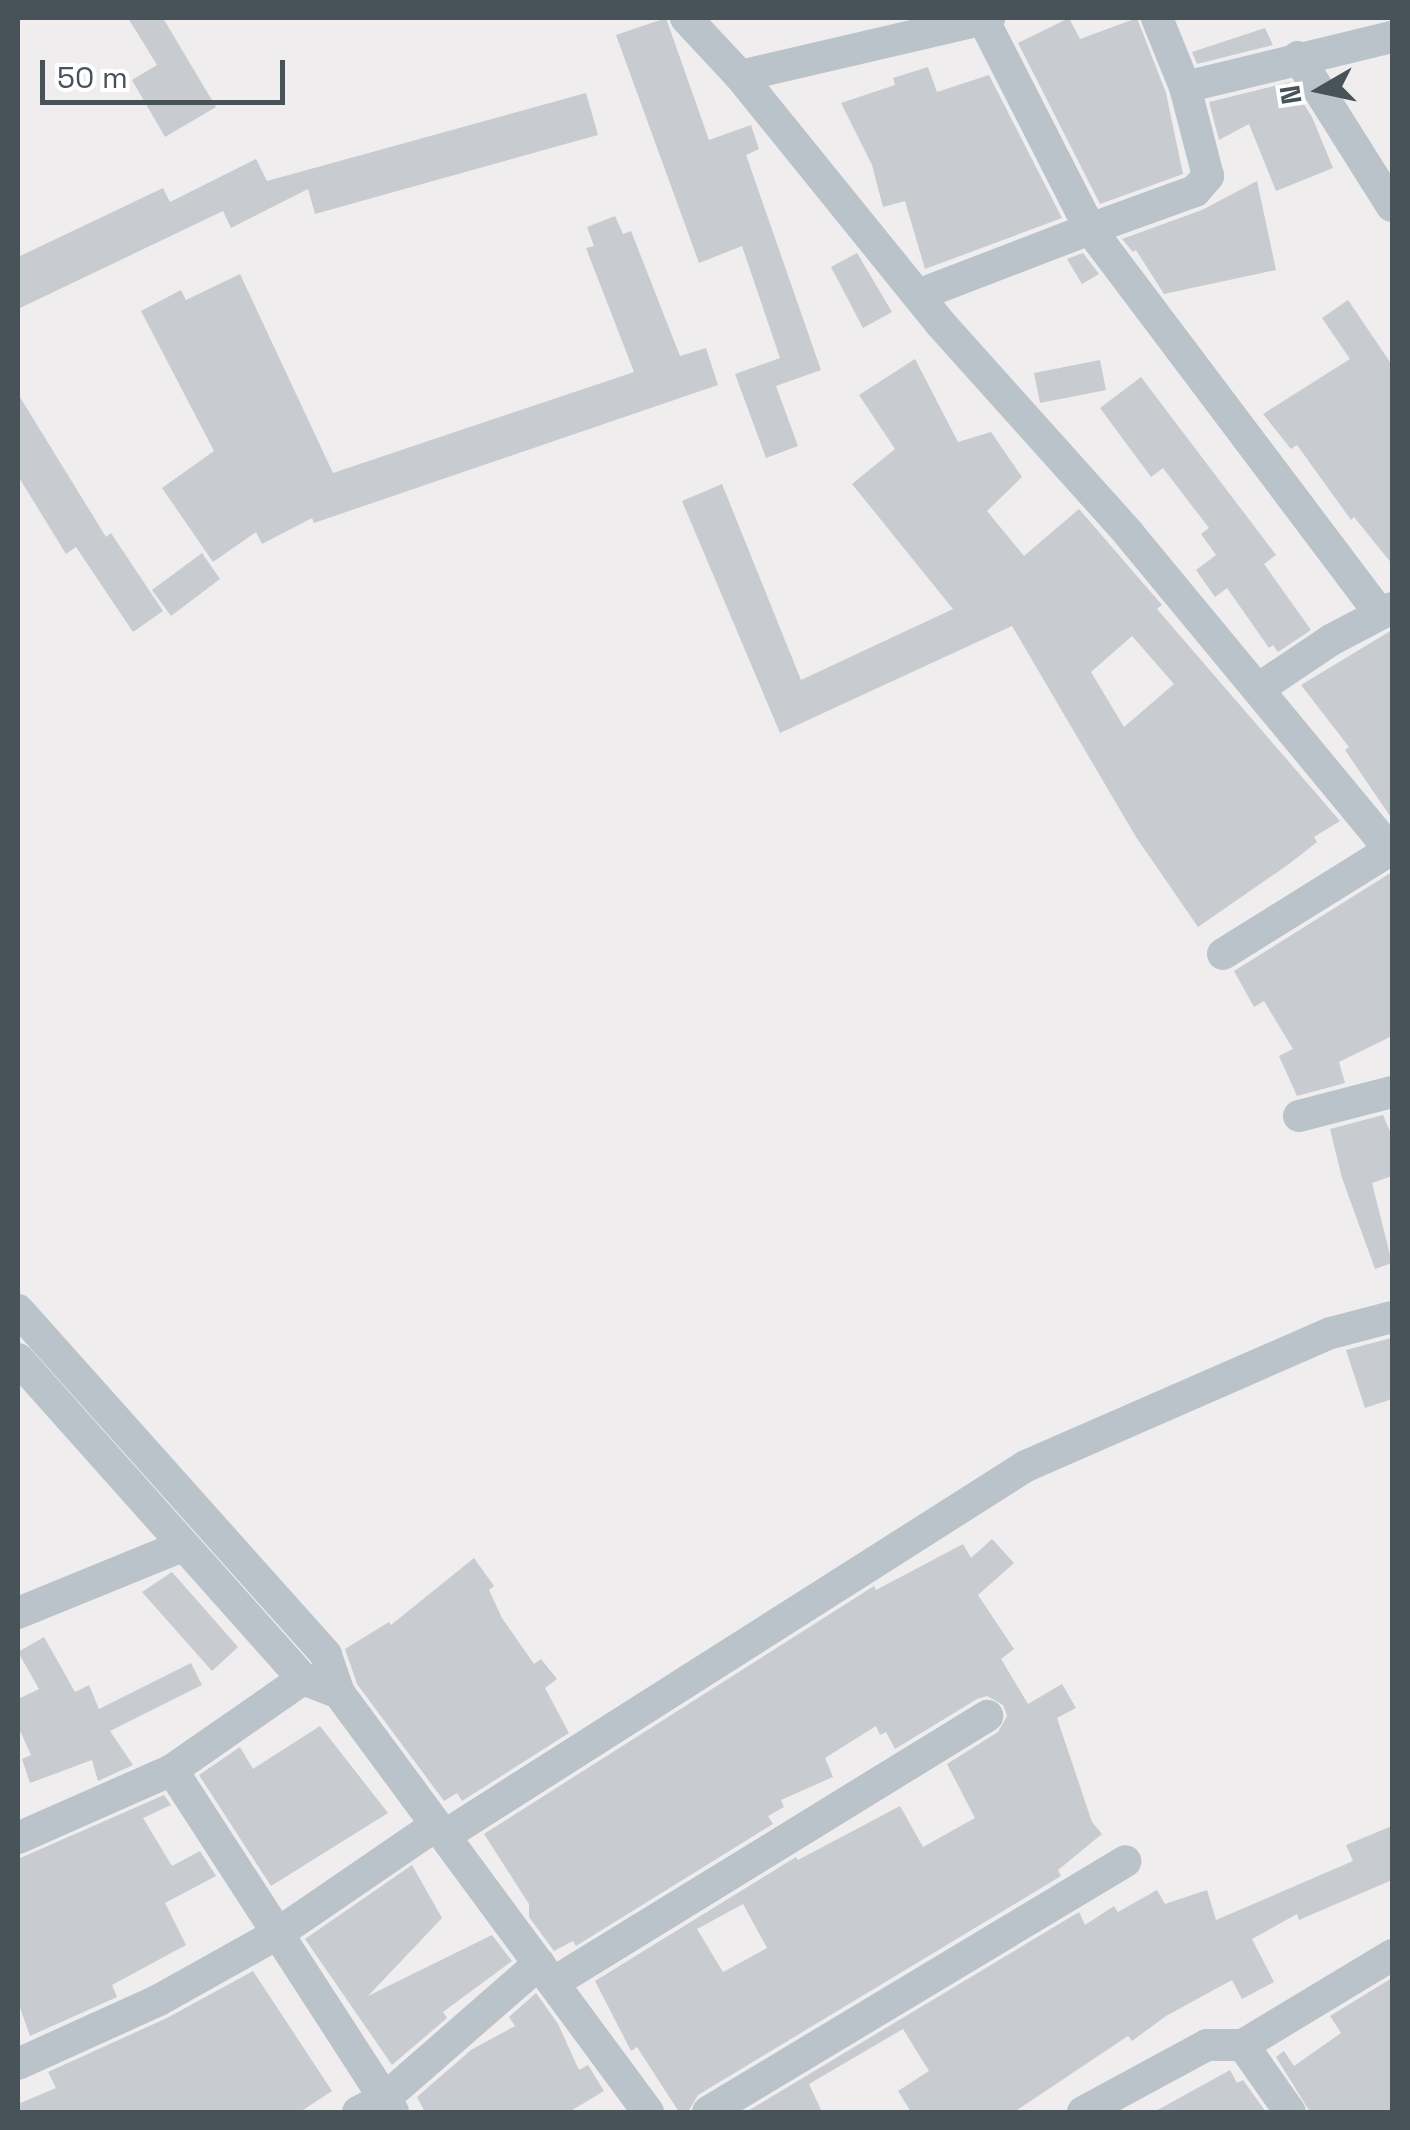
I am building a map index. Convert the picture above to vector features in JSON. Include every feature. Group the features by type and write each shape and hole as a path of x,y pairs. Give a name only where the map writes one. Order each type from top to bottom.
{"street":[{"path":"686,18 740,76 918,296 1130,534 1392,850 1222,954"},
{"path":"740,76 986,18 1090,229 1386,611 1331,640 1258,690"},
{"path":"918,296 1204,185 1208,163 1185,87 1157,18"},
{"path":"1185,87 1392,37"},
{"path":"1298,57 1392,206"},
{"path":"1298,1116 1392,1092"},
{"path":"18,1310 326,1655 338,1693 648,2112"},
{"path":"18,2064 159,2000 277,1934 1026,1466 1331,1333 1392,1317"},
{"path":"18,1361 303,1679 338,1693"},
{"path":"18,1613 182,1546"},
{"path":"18,1838 172,1770 303,1679"},
{"path":"172,1770 277,1934 378,2108 546,1974 987,1716"},
{"path":"708,2112 1125,1860"},
{"path":"1083,2112 1207,2046 1243,2044 1392,1954"},
{"path":"1243,2044 1290,2112"}],"building":[{"path":"128,18 163,18 216,107 165,137 132,80 157,65"},
{"path":"666,18 709,140 751,125 759,149 746,155 821,370 776,386 798,446 766,458 735,374 780,358 742,246 699,263 616,35"},
{"path":"1069,18 1080,39 1137,18 1166,93 1183,174 1100,204 1018,43"},
{"path":"1265,28 1273,45 1197,64 1192,52"},
{"path":"928,67 937,92 989,75 1062,218 925,269 905,201 883,207 872,165 841,103 895,85 893,78"},
{"path":"1290,82 1312,117 1333,168 1276,191 1249,124 1219,140 1209,102"},
{"path":"586,93 598,135 315,214 308,189 231,228 223,211 18,309 18,257 163,188 170,202 256,159 267,181"},
{"path":"1257,181 1276,270 1164,294 1136,250 1133,252 1122,239 1202,210"},
{"path":"615,216 623,234 631,231 680,356 706,348 718,385 314,523 312,518 262,544 256,532 213,562 162,488 214,451 141,311 181,290 186,300 240,274 333,473 634,372 586,248 594,246 587,227"},
{"path":"857,253 892,312 863,328 831,267"},
{"path":"1083,253 1099,274 1082,284 1067,259"},
{"path":"1348,300 1392,365 1392,564 1354,517 1351,520 1297,445 1291,449 1263,414 1350,359 1322,318"},
{"path":"915,359 958,442 991,432 1022,477 987,511 1024,556 1079,509 1162,605 1157,609 1340,821 1314,837 1317,842 1289,864 1198,927 1136,837 1012,626 780,733 682,501 722,484 801,680 953,609 852,484 895,449 859,395","holes":["1132,636 1174,684 1124,727 1091,672"]},
{"path":"1100,360 1106,390 1040,403 1034,373"},
{"path":"1141,377 1276,555 1264,564 1311,630 1278,652 1273,645 1269,648 1227,588 1215,597 1196,570 1216,555 1201,534 1209,528 1163,468 1151,477 1100,408"},
{"path":"18,394 106,537 111,533 163,611 133,632 76,547 66,554 18,476"},
{"path":"202,553 220,579 171,616 152,590"},
{"path":"1392,630 1392,819 1345,750 1349,747 1301,685"},
{"path":"1392,872 1392,1036 1339,1062 1345,1083 1297,1096 1279,1056 1293,1049 1264,1001 1254,1007 1234,971"},
{"path":"1383,1115 1392,1136 1392,1176 1372,1183 1392,1263 1375,1269 1342,1178 1330,1129"},
{"path":"1391,1338 1392,1399 1365,1408 1346,1350"},
{"path":"992,1539 1014,1563 978,1595 1014,1649 1001,1659 1028,1704 1062,1684 1076,1708 1057,1718 1092,1822 1102,1834 1058,1870 1061,1876 698,2095 688,2112 679,2112 637,2047 631,2051 595,1981 796,1857 798,1860 900,1806 923,1847 975,1818 947,1764 998,1732 1007,1716 1003,1705 987,1696 977,1699 895,1749 886,1732 880,1735 876,1726 825,1758 833,1777 781,1800 784,1807 768,1816 773,1824 576,1946 573,1941 554,1951 529,1917 529,1904 484,1834 874,1586 876,1590 963,1544 971,1558","holes":["743,1904 767,1948 723,1972 697,1929"]},
{"path":"474,1558 494,1586 489,1590 502,1618 534,1664 541,1659 557,1679 545,1688 569,1733 462,1801 457,1793 444,1801 357,1684 345,1649 389,1622 391,1625"},
{"path":"172,1572 238,1647 212,1671 142,1592"},
{"path":"44,1637 75,1692 89,1685 99,1709 191,1663 202,1685 110,1731 133,1765 98,1781 92,1760 30,1783 22,1759 31,1755 18,1726 18,1699 39,1689 18,1652"},
{"path":"320,1726 388,1813 271,1886 199,1775 240,1747 253,1769"},
{"path":"164,1795 171,1805 143,1818 172,1866 200,1851 216,1876 165,1903 186,1945 112,1985 117,1997 30,2036 18,2002 18,1859"},
{"path":"1392,1826 1392,1880 1299,1920 1297,1914 1252,1939 1274,1982 1242,1999 1232,1980 1166,2016 1132,2041 1128,2036 1014,2112 911,2112 898,2091 929,2071 903,2029 809,2084 822,2112 746,2112 1079,1912 1085,1925 1114,1906 1118,1912 1157,1890 1165,1904 1207,1890 1216,1920 1353,1861 1346,1845"},
{"path":"412,1865 442,1918 368,1996 492,1935 512,1961 443,2012 447,2018 392,2065 305,1939"},
{"path":"253,1971 332,2091 300,2112 18,2112 18,2104 56,2088 48,2072 167,2018"},
{"path":"1392,1978 1392,2112 1310,2112 1276,2057 1284,2051 1294,2066 1341,2033 1330,2016"},
{"path":"536,1993 558,2024 579,2070 588,2065 604,2091 569,2112 425,2112 417,2097 471,2050 515,2026 509,2017"},
{"path":"1230,2070 1237,2083 1243,2080 1266,2112 1154,2112"}]}
